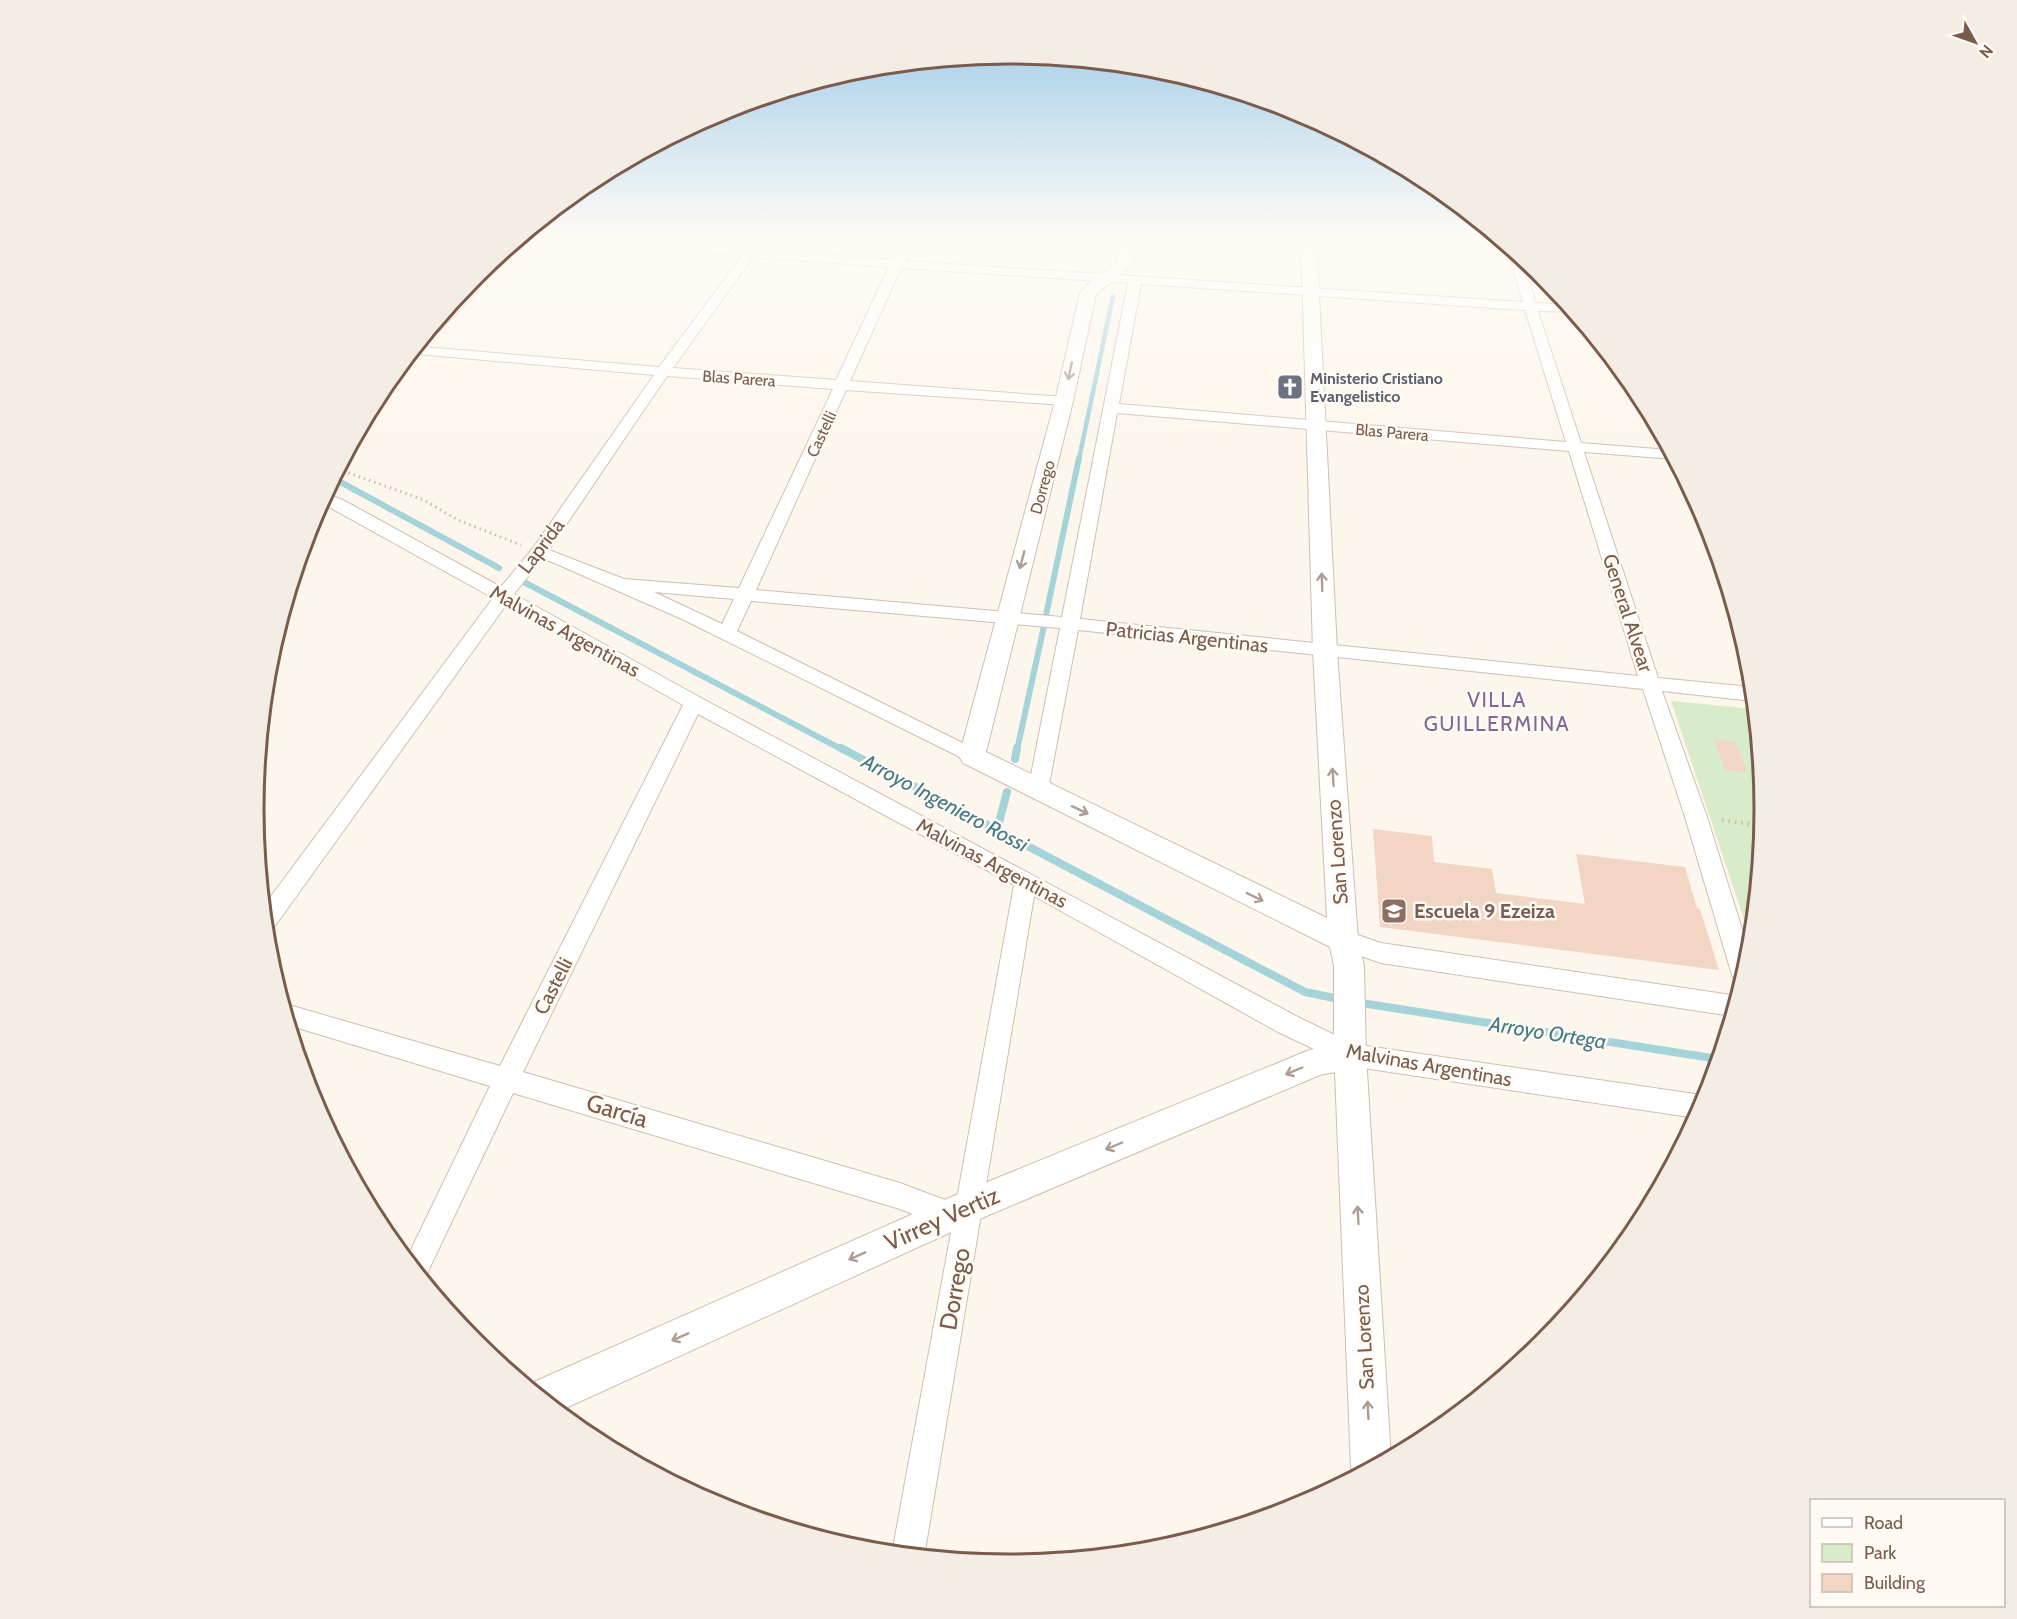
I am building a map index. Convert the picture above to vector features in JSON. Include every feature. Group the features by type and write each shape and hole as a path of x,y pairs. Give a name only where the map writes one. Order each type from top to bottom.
{"street":[{"name":"Laprida","path":"271,913 535,556 708,311"},
{"name":"Castelli","path":"727,634 876,311"},
{"name":"Dorrego","path":"972,756 1064,401 1084,311"},
{"path":"1038,790 1129,311"},
{"name":"San Lorenzo","path":"1312,311 1325,651 1346,953 1371,1461"},
{"name":"General Alvear","path":"1531,311 1650,683 1696,817 1739,957"},
{"name":"Blas Parera","path":"419,354 1064,401"},
{"name":"Blas Parera","path":"1112,408 1663,454"},
{"name":"Malvinas Argentinas","path":"331,500 508,590 694,703 1026,880 1287,1024 1350,1042 1692,1105"},
{"path":"535,556 622,584 727,634 1038,790 1346,953 1380,953 1727,1005"},
{"name":"Patricias Argentinas","path":"622,584 1007,617 1744,693"},
{"name":"Castelli","path":"418,1264 507,1078 694,703"},
{"name":"Dorrego","path":"909,1548 959,1211 1026,880"},
{"name":"García","path":"293,1015 900,1196 959,1211"},
{"name":"Virrey Vertiz","path":"549,1396 959,1211 1318,1061 1350,1042"}],"path":[{"path":"345,471 424,500 458,520 535,556"},
{"path":"1696,817 1753,825"}],"green space":[{"path":"1671,701 1746,708 1754,810 1752,858 1745,921"}],"building":[{"path":"1714,739 1735,742 1747,772 1725,770"},
{"path":"1373,829 1432,836 1434,862 1492,869 1496,893 1585,904 1576,854 1685,867 1719,970 1380,927"}],"waterway":[{"path":"1079,459 1110,311"},
{"path":"1046,615 1079,458"},
{"path":"339,481 499,568"},
{"name":"Arroyo Ingeniero Rossi","path":"520,580 843,750"},
{"path":"1017,750 1044,626"},
{"name":"Arroyo Ingeniero Rossi","path":"841,748 1305,992 1344,1000"},
{"path":"1015,759 1017,748"},
{"path":"997,830 1007,792"},
{"name":"Arroyo Ortega","path":"1355,1002 1711,1058"}],"place":[{"name":"Ministerio Cristiano Evangelistico","path":"1290,387"},
{"name":"Escuela 9 Ezeiza","path":"1394,911"}],"district":[{"name":"VILLA GUILLERMINA","path":"1497,712"}]}
